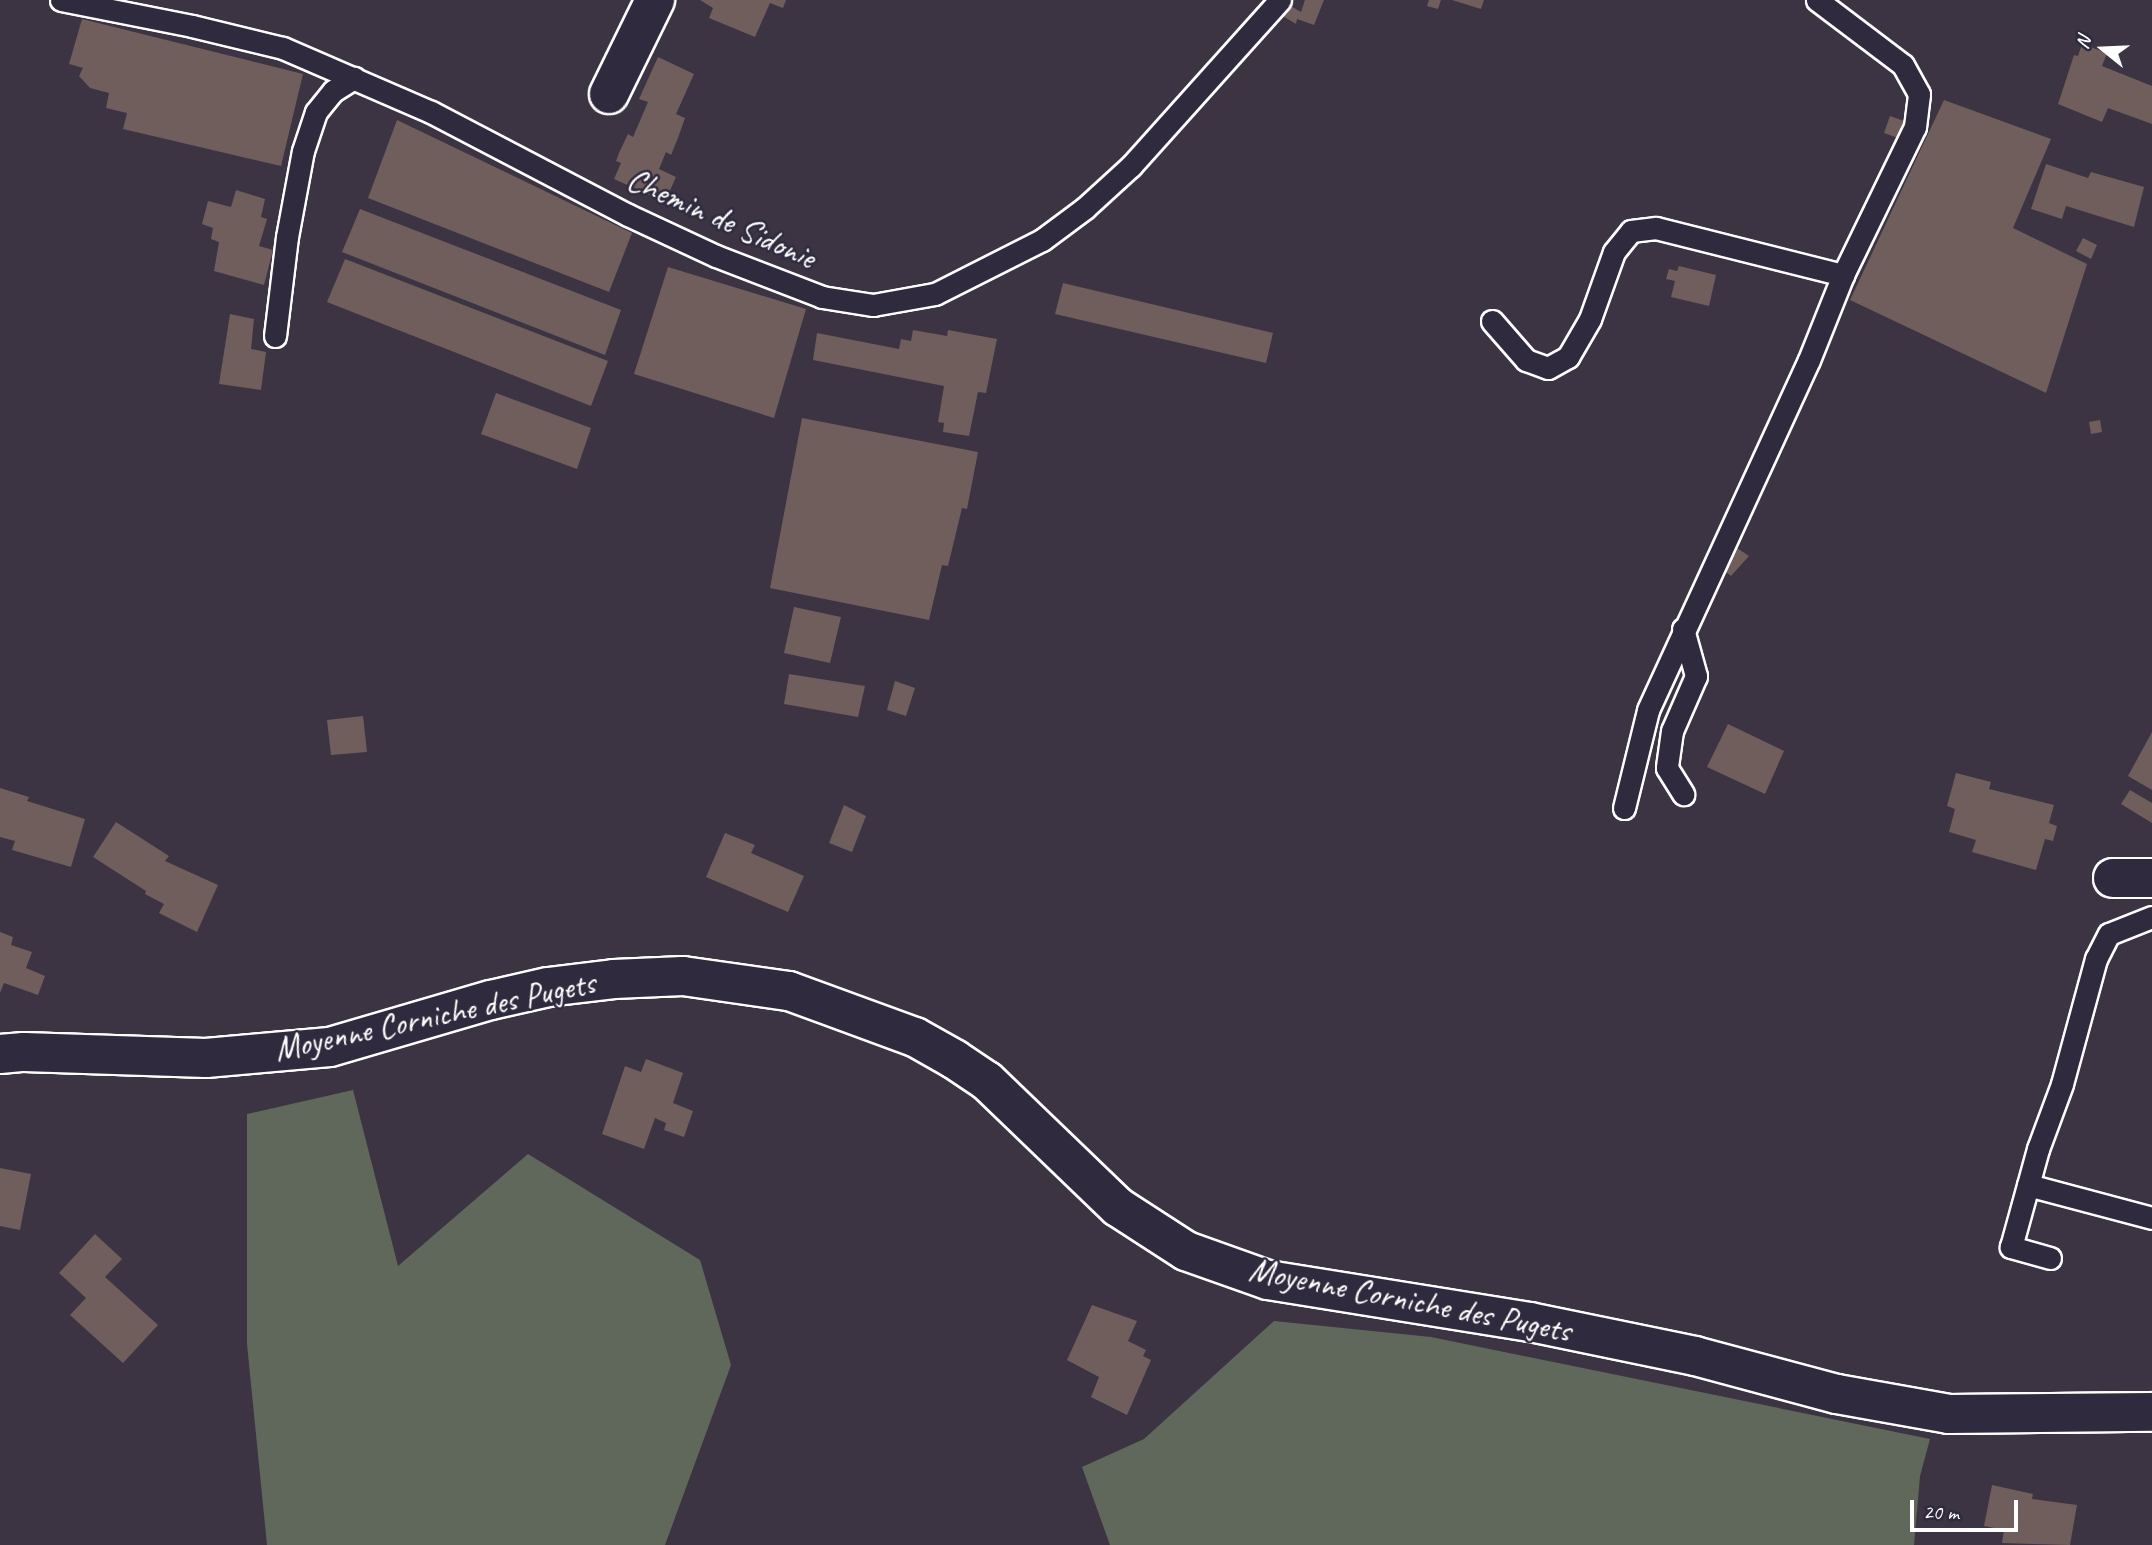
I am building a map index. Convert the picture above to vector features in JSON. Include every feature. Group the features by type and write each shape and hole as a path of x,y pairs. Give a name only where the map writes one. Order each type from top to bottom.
{"street":[{"path":"609,94 655,0"},
{"path":"2113,878 2152,878"},
{"name":"Moyenne Corniche des Pugets","path":"0,1054 24,1052 206,1058 330,1047 491,1000 548,987 614,979 683,976 789,991 915,1037 987,1081 1118,1207 1185,1251 1268,1280 1530,1322 1695,1356 1837,1394 1949,1414 2152,1412"}],"lane":[{"name":"Chemin de Sidonie","path":"61,0 283,48 431,112 628,215 716,256 822,298 873,305 935,294 1042,240 1131,166 1280,0"},
{"path":"1624,808 1648,710 1809,360 1843,275 1915,127 1919,94 1903,65 1817,0"},
{"path":"275,336 287,237 303,151 316,112 333,91 354,78"},
{"path":"1492,321 1526,360 1548,368 1568,357 1590,318 1614,252 1632,231 1656,228 1843,275"},
{"path":"1683,629 1696,676 1672,731 1667,768 1683,794"},
{"path":"2050,1258 2011,1247 2028,1185 2062,1084 2096,959 2109,934 2152,917"},
{"path":"2028,1185 2152,1218"}],"green space":[{"path":"353,1090 398,1266 528,1154 700,1260 731,1365 665,1545 267,1545 247,1344 247,1114"},
{"path":"1274,1321 1431,1337 1930,1439 1920,1476 1914,1545 1110,1545 1082,1467 1144,1439"}],"building":[{"path":"700,0 786,0 783,8 770,3 755,37 709,18 713,8"},
{"path":"1305,0 1324,0 1314,25 1297,19 1296,24 1279,14 1287,4 1301,12"},
{"path":"1429,0 1441,0 1438,9 1427,6"},
{"path":"1452,0 1484,0 1481,9"},
{"path":"82,19 303,74 281,166 123,129 127,113 106,108 109,93 90,88 79,76 83,68 69,64"},
{"path":"2082,44 2107,53 2102,66 2152,86 2152,124 2108,108 2102,122 2058,104 2074,55 2078,56"},
{"path":"658,57 694,74 676,114 685,118 678,138 671,155 666,152 659,169 676,177 665,202 614,179 621,163 616,161 619,153 628,134 633,137 648,102 639,99"},
{"path":"1944,100 2051,139 2013,228 2087,264 2046,393 1850,300"},
{"path":"1890,116 1904,121 1898,138 1884,133"},
{"path":"397,120 632,233 609,292 368,198"},
{"path":"2046,164 2088,178 2091,172 2144,187 2134,227 2066,206 2062,219 2031,209"},
{"path":"236,190 265,199 261,217 267,219 259,246 273,250 264,285 214,271 219,242 211,239 213,228 202,224 208,201 231,207"},
{"path":"360,209 621,310 605,355 342,252"},
{"path":"2083,238 2097,245 2091,259 2076,251"},
{"path":"345,259 608,361 591,406 327,302"},
{"path":"1679,266 1716,275 1709,306 1671,297 1675,281 1666,279 1669,269 1677,271"},
{"path":"668,267 806,309 774,418 634,374"},
{"path":"1063,283 1273,333 1266,363 1055,314"},
{"path":"230,314 254,319 251,349 266,352 261,390 219,384"},
{"path":"913,330 947,336 948,330 997,339 986,393 978,392 969,436 943,432 944,423 938,422 944,386 813,360 817,333 899,349 901,339 911,341"},
{"path":"496,393 591,428 577,469 481,434"},
{"path":"802,418 978,452 967,509 962,508 948,566 942,565 929,620 770,588"},
{"path":"2100,420 2102,432 2091,434 2089,422"},
{"path":"1734,546 1749,556 1731,576 1720,567"},
{"path":"794,607 841,617 830,663 784,653"},
{"path":"789,674 865,686 858,717 784,704"},
{"path":"895,681 915,688 906,716 887,710"},
{"path":"363,716 367,752 331,755 327,720"},
{"path":"1728,724 1784,751 1765,794 1707,767"},
{"path":"2152,732 2152,790 2128,776"},
{"path":"1956,773 1991,782 1989,789 2054,805 2049,823 2057,826 2053,841 2045,839 2036,870 1972,852 1976,840 1949,832 1955,809 1947,806"},
{"path":"0,788 29,797 27,801 85,819 71,867 12,850 15,841 0,837"},
{"path":"2130,790 2152,803 2152,823 2121,804"},
{"path":"844,805 866,816 852,852 829,843"},
{"path":"116,822 169,856 165,861 218,885 197,932 159,913 164,904 145,894 146,891 93,857"},
{"path":"725,833 755,845 751,853 804,876 788,912 706,877"},
{"path":"0,932 13,937 11,945 32,952 26,968 45,976 38,995 4,983 0,993"},
{"path":"646,1059 683,1073 673,1103 693,1111 684,1137 664,1130 666,1123 655,1118 644,1149 602,1134 625,1066 641,1072"},
{"path":"0,1168 31,1174 20,1230 0,1226"},
{"path":"95,1234 122,1259 105,1277 158,1325 123,1363 70,1315 86,1298 59,1273"},
{"path":"1092,1305 1137,1321 1128,1341 1146,1350 1143,1356 1151,1360 1127,1415 1091,1397 1099,1377 1067,1360"},
{"path":"1992,1485 2033,1494 2032,1499 2077,1505 2070,1545 2002,1543 2004,1530 1984,1526"}]}
